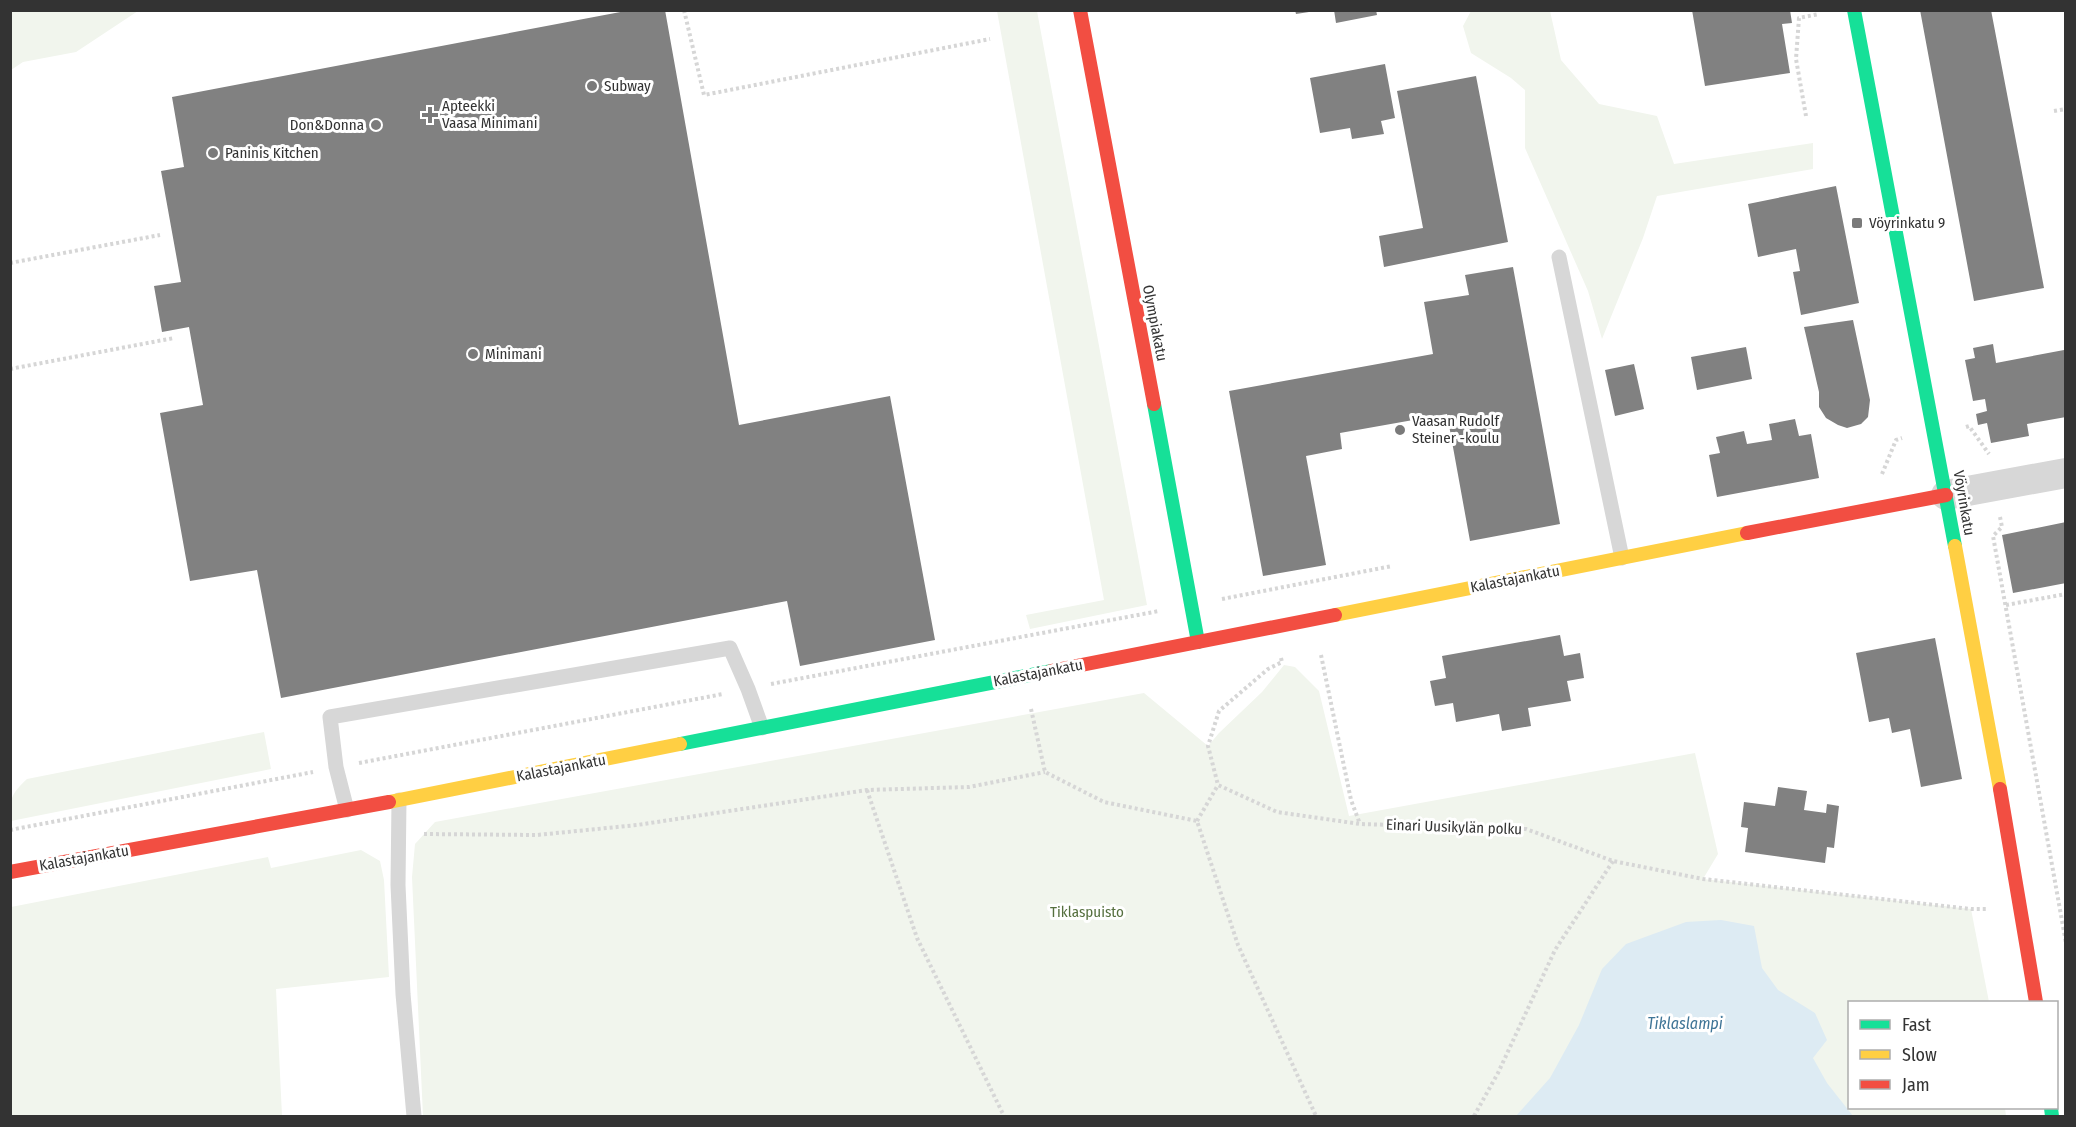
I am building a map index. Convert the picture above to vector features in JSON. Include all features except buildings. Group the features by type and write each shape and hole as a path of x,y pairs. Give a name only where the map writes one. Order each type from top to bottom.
{"street":[{"name":"Olympiakatu","path":"1080,10 1198,642"},
{"name":"Vöyrinkatu","path":"1854,10 1946,495 2021,907 2036,1001"},
{"name":"Kalastajankatu","path":"10,872 399,800 1622,558 2066,473"}],"lane":[{"path":"1559,257 1622,558"},
{"path":"347,810 336,767 330,717 730,648 762,728"},
{"path":"399,800 398,885 403,994 414,1116"}],"path":[{"path":"684,10 704,95 990,39"},
{"path":"1806,116 1796,60 1799,18 1819,14"},
{"path":"2054,111 2066,109"},
{"path":"10,263 160,235"},
{"path":"10,369 174,338"},
{"path":"1969,426 1990,455"},
{"path":"2002,527 1994,536 2066,943"},
{"path":"2006,606 2066,594"},
{"path":"10,830 1191,605"},
{"path":"1321,655 1351,800 1360,824"},
{"path":"1282,663 1268,669 1219,711 1208,746 1218,785 1197,821 1238,945 1316,1116"},
{"path":"1025,676 1045,772"},
{"path":"398,834 537,835 637,825 867,790 969,788 1045,772 1104,802 1197,821"},
{"name":"Einari Uusikylän polku","path":"1218,785 1277,812 1360,824 1527,829 1613,861 1703,879 1959,908 1989,909"},
{"path":"867,790 917,939 1004,1116"},
{"path":"1474,1116 1498,1073 1556,950 1613,861"}],"green space":[{"path":"11,10 138,11 76,52 23,62 11,70"},
{"path":"997,11 1037,11 1147,605 1030,629 1026,615 1104,600"},
{"path":"1471,11 1550,11 1561,60 1599,104 1657,116 1674,164 1813,143 1813,169 1657,196 1643,238 1602,339 1588,291 1525,148 1525,90 1511,78 1471,53 1463,26"},
{"name":"Tiklaspuisto","path":"1284,665 1295,667 1319,691 1349,816 1695,753 1718,854 1703,879 1971,909 1989,1001 1848,1001 1848,1109 2005,1109 2006,1116 423,1116 412,877 415,844 435,822 1144,693 1208,746 1262,692"},
{"path":"264,732 271,769 11,821 12,798 27,779"},
{"path":"361,850 380,861 384,880 389,977 276,989 282,1116 11,1116 11,907 268,857 271,868"}],"water":[{"name":"Tiklaslampi","path":"1721,920 1754,926 1762,968 1778,990 1815,1013 1827,1040 1813,1058 1827,1083 1853,1116 1516,1116 1550,1078 1579,1025 1602,969 1626,944 1686,922"}],"traffic: fast":[{"path":"1854,10 1955,546"},
{"path":"1154,404 1198,642"},
{"path":"680,744 1051,671"},
{"path":"2051,1109 2052,1116"}],"traffic: slow":[{"path":"1335,615 1747,533"},
{"path":"1955,546 2000,789"},
{"path":"389,802 680,744"}],"traffic: jam":[{"path":"1080,10 1154,404"},
{"path":"1747,533 1946,495"},
{"path":"1051,671 1335,615"},
{"path":"2000,789 2036,1001"},
{"path":"10,872 389,802"}],"place":[{"name":"Subway","path":"592,86"},
{"name":"Apteekki Vaasa Minimani","path":"430,115"},
{"name":"Don&Donna","path":"376,125"},
{"name":"Paninis Kitchen","path":"213,153"},
{"name":"Vöyrinkatu 9","path":"1857,223"},
{"name":"Minimani","path":"473,354"},
{"name":"Vaasan Rudolf Steiner -koulu","path":"1400,430"}]}
